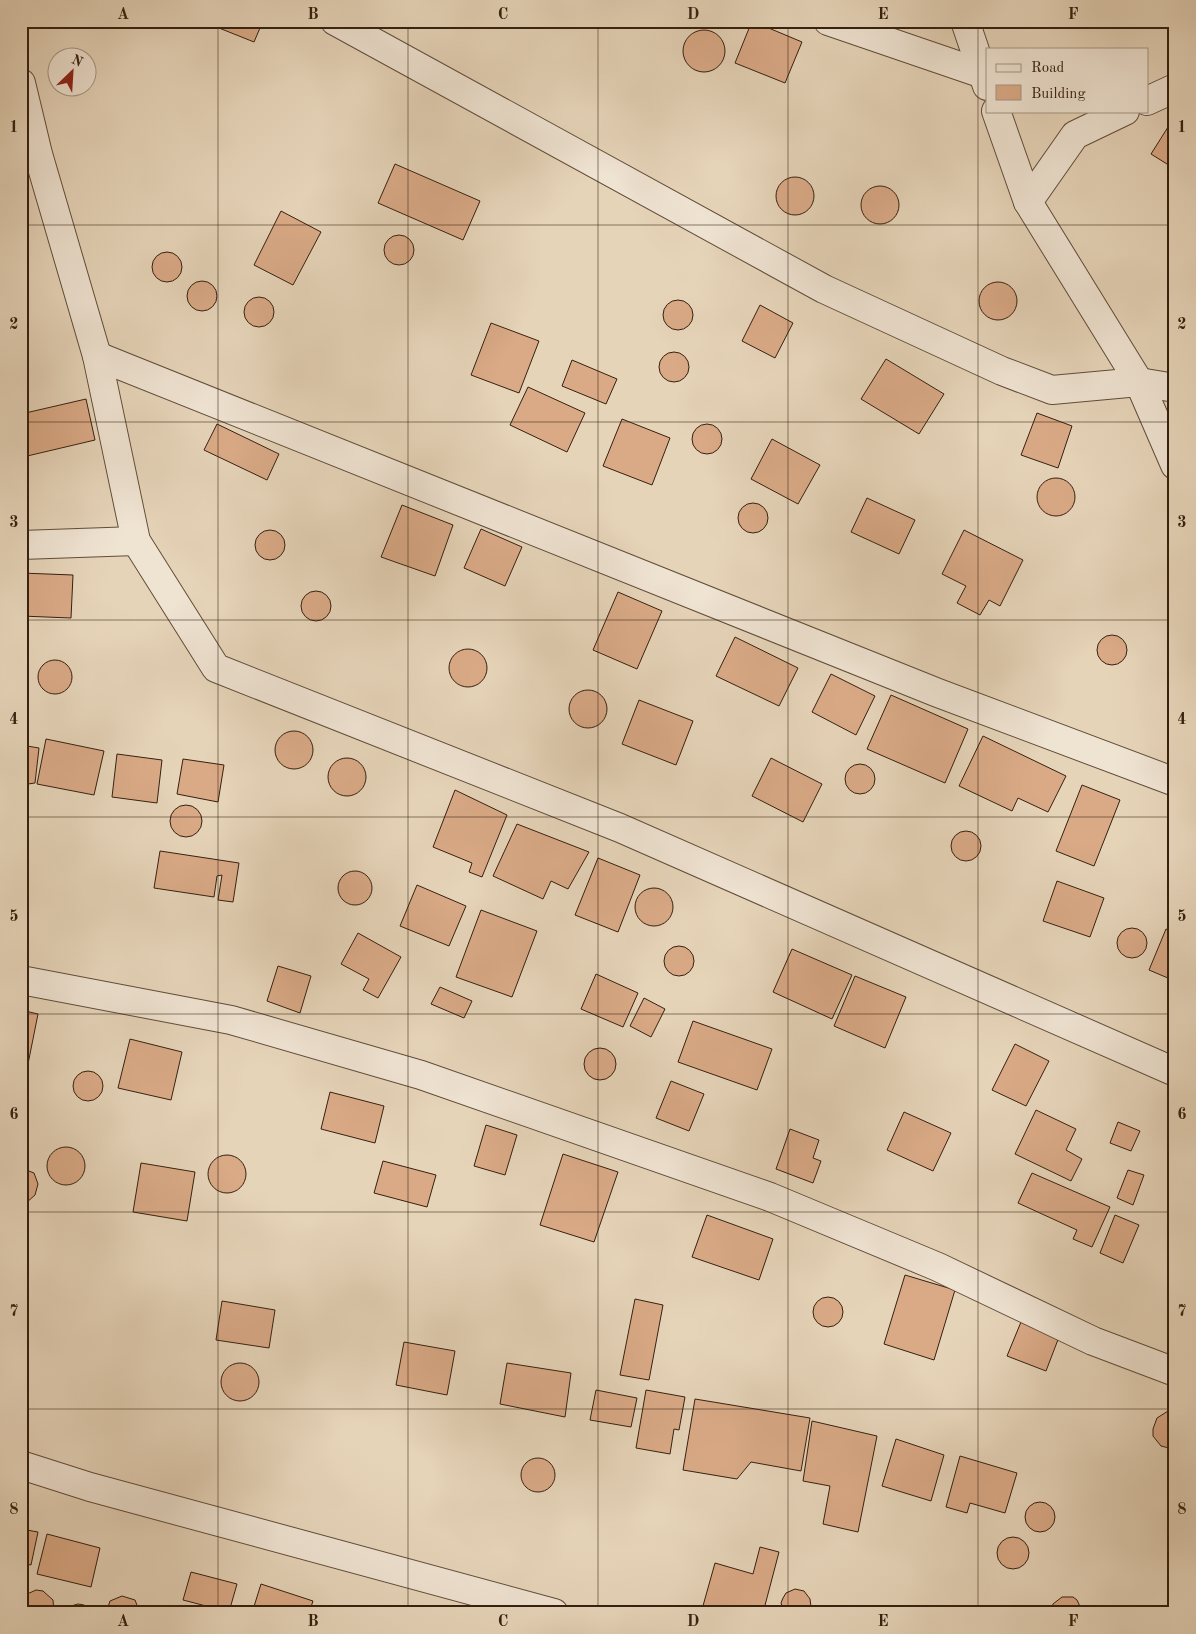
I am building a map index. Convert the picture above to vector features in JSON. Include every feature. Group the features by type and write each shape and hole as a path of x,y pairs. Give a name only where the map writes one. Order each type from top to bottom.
{"street":[{"path":"335,21 824,289 1002,371 1052,390 1139,382 1175,388"},
{"path":"828,21 985,80"},
{"path":"965,21 985,80"},
{"path":"21,83 38,154 97,356 136,541 216,668 620,828 1175,1072"},
{"path":"1148,101 1175,88"},
{"path":"996,112 1028,202 1139,382 1175,465"},
{"path":"1028,202 1076,135 1123,112"},
{"path":"97,356 938,694 1175,782"},
{"path":"21,545 136,541"},
{"path":"21,980 231,1020 421,1075 770,1197 938,1267 1094,1341 1175,1372"},
{"path":"21,1465 90,1487 554,1613"}],"building":[{"path":"210,21 263,21 254,42 209,24"},
{"path":"752,21 802,42 785,83 735,63"},
{"path":"704,30 719,36 725,51 719,66 704,72 689,66 683,51 689,36"},
{"path":"1175,116 1175,169 1151,154"},
{"path":"395,164 480,201 463,240 378,203"},
{"path":"795,177 809,182 814,196 809,210 795,215 781,210 776,196 781,182"},
{"path":"880,186 894,191 899,205 894,219 880,224 866,219 861,205 866,191"},
{"path":"281,211 321,232 293,285 254,265"},
{"path":"399,235 405,236 413,244 413,256 405,264 399,265 393,264 385,256 384,250 385,244 393,236"},
{"path":"167,252 173,253 181,261 181,273 173,281 167,282 161,281 153,273 152,267 153,261 161,253"},
{"path":"202,281 208,282 216,290 216,302 208,310 202,311 196,310 188,302 187,296 188,290 196,282"},
{"path":"998,282 1012,287 1017,301 1012,315 998,320 984,315 979,301 984,287"},
{"path":"259,297 265,298 273,306 273,318 265,326 259,327 253,326 245,318 244,312 245,306 253,298"},
{"path":"678,300 684,301 692,309 692,321 684,329 678,330 672,329 664,321 663,315 664,309 672,301"},
{"path":"760,305 793,323 775,358 742,341"},
{"path":"491,323 539,341 519,393 471,375"},
{"path":"674,352 680,353 688,361 688,373 680,381 674,382 668,381 660,373 659,367 660,361 668,353"},
{"path":"886,359 944,394 919,434 861,399"},
{"path":"572,360 617,379 606,404 562,386"},
{"path":"528,387 585,413 567,452 510,425"},
{"path":"86,399 95,440 23,457 21,414"},
{"path":"1037,413 1072,426 1058,468 1021,455"},
{"path":"622,419 670,438 652,485 603,466"},
{"path":"217,424 279,454 267,480 204,450"},
{"path":"707,424 713,425 721,433 721,445 713,453 707,454 701,453 693,445 692,439 693,433 701,425"},
{"path":"772,439 820,465 798,504 751,479"},
{"path":"1056,478 1070,483 1075,497 1070,511 1056,516 1042,511 1037,497 1042,483"},
{"path":"867,498 915,520 899,554 851,532"},
{"path":"753,503 759,504 767,512 767,524 759,532 753,533 747,532 739,524 738,518 739,512 747,504"},
{"path":"402,505 453,525 435,576 381,557"},
{"path":"481,529 522,547 505,586 464,568"},
{"path":"270,530 276,531 284,539 284,551 276,559 270,560 264,559 256,551 255,545 256,539 264,531"},
{"path":"964,530 1023,560 1000,606 989,600 980,615 957,603 966,586 942,574"},
{"path":"21,573 73,575 71,618 21,616"},
{"path":"316,591 322,592 330,600 330,612 322,620 316,621 310,620 302,612 301,606 302,600 310,592"},
{"path":"618,592 662,611 637,669 593,650"},
{"path":"1112,635 1118,636 1126,644 1126,656 1118,664 1112,665 1106,664 1098,656 1097,650 1098,644 1106,636"},
{"path":"735,637 798,668 779,706 716,676"},
{"path":"468,649 482,654 487,668 482,682 468,687 454,682 449,668 454,654"},
{"path":"55,660 62,661 67,665 71,670 71,684 67,689 62,693 55,694 48,693 43,689 39,684 38,677 39,670 43,665 48,661"},
{"path":"831,674 875,696 856,735 812,712"},
{"path":"588,690 602,695 607,709 602,723 588,728 574,723 569,709 574,695"},
{"path":"891,695 968,729 945,783 867,749"},
{"path":"639,700 693,721 676,765 622,744"},
{"path":"294,731 308,736 313,750 308,764 294,769 280,764 275,750 280,736"},
{"path":"983,736 1066,776 1048,812 1018,798 1012,811 959,786"},
{"path":"46,739 104,751 94,795 37,784"},
{"path":"21,745 39,748 35,783 21,785"},
{"path":"117,754 162,760 157,803 112,797"},
{"path":"347,758 361,763 366,777 361,791 347,796 333,791 328,777 333,763"},
{"path":"771,758 822,784 803,822 752,796"},
{"path":"183,759 224,765 218,802 177,794"},
{"path":"860,764 866,765 874,773 874,785 866,793 860,794 854,793 846,785 845,779 846,773 854,765"},
{"path":"1082,785 1120,800 1094,866 1056,851"},
{"path":"455,790 507,815 482,877 469,872 472,863 433,847"},
{"path":"186,805 192,806 197,810 201,815 201,827 197,832 192,836 186,837 180,836 175,832 171,827 170,821 171,815 175,810 180,806"},
{"path":"517,824 589,852 568,889 551,881 543,899 493,876"},
{"path":"966,831 972,832 980,840 980,852 972,860 966,861 960,860 952,852 951,846 952,840 960,832"},
{"path":"160,851 239,863 233,902 218,900 222,875 217,876 214,897 154,888"},
{"path":"598,858 640,875 618,932 575,915"},
{"path":"355,871 362,872 367,876 371,881 371,895 367,900 362,904 355,905 348,904 343,900 339,895 338,888 339,881 343,876 348,872"},
{"path":"1057,881 1104,898 1090,937 1043,921"},
{"path":"417,885 466,906 449,946 400,926"},
{"path":"654,888 668,893 673,907 668,921 654,926 640,921 635,907 640,893"},
{"path":"481,910 537,931 512,997 456,977"},
{"path":"1132,928 1138,929 1146,937 1146,949 1138,957 1132,958 1126,957 1118,949 1117,943 1118,937 1126,929"},
{"path":"1166,929 1175,933 1175,981 1149,970"},
{"path":"358,933 401,957 378,998 363,990 369,979 341,964"},
{"path":"679,946 685,947 693,955 693,967 685,975 679,976 673,975 665,967 664,961 665,955 673,947"},
{"path":"792,949 852,975 832,1019 773,992"},
{"path":"278,966 311,976 300,1013 267,1001"},
{"path":"596,974 638,993 623,1027 581,1009"},
{"path":"855,976 906,997 885,1048 834,1026"},
{"path":"440,987 472,1001 464,1018 431,1004"},
{"path":"644,998 665,1009 651,1037 630,1026"},
{"path":"21,1010 38,1014 25,1079 21,1079"},
{"path":"693,1021 772,1049 757,1090 678,1062"},
{"path":"130,1039 182,1052 171,1100 118,1088"},
{"path":"1015,1044 1049,1061 1026,1106 992,1090"},
{"path":"600,1048 606,1049 611,1053 615,1058 615,1070 611,1075 606,1079 600,1080 594,1079 589,1075 585,1070 584,1064 585,1058 589,1053 594,1049"},
{"path":"88,1071 94,1072 102,1080 102,1092 94,1100 88,1101 82,1100 74,1092 73,1086 74,1080 82,1072"},
{"path":"671,1081 704,1094 689,1131 656,1118"},
{"path":"330,1092 384,1106 375,1143 321,1129"},
{"path":"1036,1110 1076,1129 1066,1150 1082,1159 1071,1181 1015,1154"},
{"path":"904,1112 951,1133 933,1171 887,1150"},
{"path":"1118,1122 1140,1131 1131,1151 1110,1143"},
{"path":"486,1125 517,1135 505,1175 474,1166"},
{"path":"790,1129 819,1140 813,1158 821,1161 813,1183 776,1169"},
{"path":"66,1147 80,1152 85,1166 80,1180 66,1185 52,1180 47,1166 52,1152"},
{"path":"563,1154 618,1172 594,1242 540,1225"},
{"path":"227,1155 241,1160 246,1174 241,1188 227,1193 213,1188 208,1174 213,1160"},
{"path":"383,1161 436,1175 427,1207 374,1193"},
{"path":"141,1163 195,1172 187,1221 133,1212"},
{"path":"21,1168 34,1173 38,1184 35,1195 26,1203 21,1203"},
{"path":"1128,1170 1144,1175 1133,1205 1117,1198"},
{"path":"1032,1173 1110,1207 1092,1247 1073,1239 1077,1230 1018,1203"},
{"path":"707,1215 773,1239 759,1280 692,1257"},
{"path":"1115,1215 1139,1225 1123,1263 1100,1253"},
{"path":"1175,1251 1175,1277 1168,1267 1170,1256"},
{"path":"905,1275 955,1290 934,1360 884,1344"},
{"path":"828,1297 834,1298 842,1306 842,1318 834,1326 828,1327 822,1326 814,1318 813,1312 814,1306 822,1298"},
{"path":"635,1299 663,1305 649,1380 620,1375"},
{"path":"222,1301 275,1310 269,1348 216,1340"},
{"path":"1021,1322 1059,1337 1046,1371 1007,1356"},
{"path":"404,1342 455,1351 447,1395 396,1385"},
{"path":"240,1363 254,1368 259,1382 254,1396 240,1401 226,1396 221,1382 226,1368"},
{"path":"507,1363 571,1373 565,1417 500,1404"},
{"path":"596,1390 637,1398 631,1427 590,1420"},
{"path":"646,1390 685,1397 679,1430 674,1429 670,1454 636,1448"},
{"path":"695,1399 810,1418 801,1471 751,1462 737,1479 683,1470"},
{"path":"1168,1411 1175,1411 1175,1449 1161,1446 1153,1436 1153,1429 1157,1418"},
{"path":"812,1421 877,1436 858,1532 823,1524 830,1486 803,1481"},
{"path":"896,1439 944,1455 931,1501 882,1486"},
{"path":"960,1456 1017,1473 1005,1513 970,1503 967,1513 946,1507"},
{"path":"538,1458 550,1463 555,1475 550,1487 538,1492 526,1487 521,1475 526,1463"},
{"path":"1040,1502 1046,1503 1054,1511 1054,1523 1046,1531 1040,1532 1034,1531 1026,1523 1025,1517 1026,1511 1034,1503"},
{"path":"21,1529 38,1532 31,1565 21,1563"},
{"path":"47,1534 100,1548 91,1587 37,1574"},
{"path":"1013,1537 1019,1538 1024,1542 1028,1547 1028,1559 1024,1564 1019,1568 1013,1569 1007,1568 1002,1564 998,1559 997,1553 998,1547 1002,1542 1007,1538"},
{"path":"760,1547 779,1552 763,1613 701,1613 715,1563 753,1574"},
{"path":"191,1572 237,1584 229,1612 183,1600"},
{"path":"261,1584 313,1601 309,1613 252,1613"},
{"path":"795,1589 804,1591 810,1599 811,1607 808,1613 784,1612 781,1603 783,1598 786,1593"},
{"path":"36,1590 43,1591 53,1600 54,1613 21,1613 21,1601 25,1595"},
{"path":"122,1596 135,1600 140,1613 106,1613 110,1601"},
{"path":"1062,1597 1073,1597 1077,1600 1083,1613 1050,1613 1053,1604"},
{"path":"84,1605 94,1613 64,1613 71,1606"}]}
